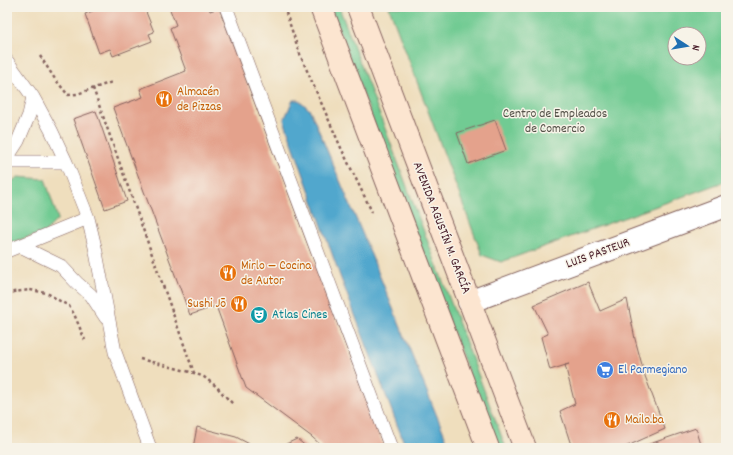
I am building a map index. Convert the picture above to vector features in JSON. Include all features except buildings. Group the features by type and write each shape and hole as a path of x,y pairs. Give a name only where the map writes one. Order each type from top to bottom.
{"main road":[{"path":"321,7 488,448"},
{"name":"AVENIDA AGUSTÍN M. GARCÍA","path":"358,7 525,448"}],"street":[{"name":"LUIS PASTEUR","path":"469,302 726,206"}],"lane":[{"path":"226,7 391,448"},
{"path":"7,61 32,97 51,130 66,162 88,218 115,352 150,448"},
{"path":"7,158 18,141 29,114 32,97"},
{"path":"7,162 66,162"},
{"path":"7,251 88,218"},
{"path":"20,246 61,266 91,295 110,325"}],"path":[{"path":"284,7 301,57 342,150 372,212"},
{"path":"40,56 55,79 68,95 77,94 112,82"},
{"path":"93,88 194,373"},
{"path":"7,295 14,292 30,290 47,293 54,297 69,306 85,340"},
{"path":"140,359 204,377 217,387 233,404"}],"green space":[{"path":"330,7 339,7 506,448 497,448"},
{"name":"Centro de Empleados de Comercio","path":"389,7 726,7 726,181 501,262 482,255"},
{"path":"18,177 45,179 58,219 44,233 12,242 7,240 7,185"}],"water":[{"path":"293,100 299,100 310,110 450,448 406,448 340,276 284,120"}],"place":[{"name":"Almacén de Pizzas","path":"164,99"},
{"name":"Mirlo — Cocina de Autor","path":"228,273"},
{"name":"Sushi Jō","path":"239,304"},
{"name":"Atlas Cines","path":"259,315"},
{"name":"El Parmegiano","path":"605,370"},
{"name":"Mailo.ba","path":"612,420"}]}
